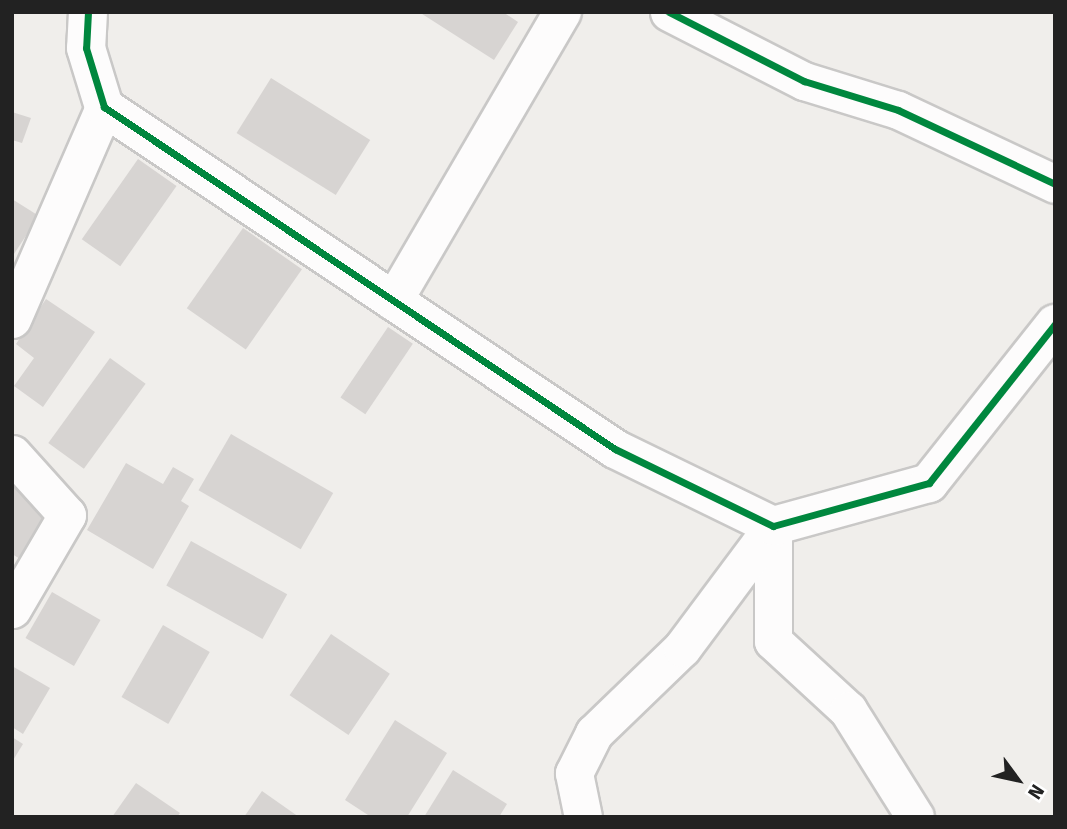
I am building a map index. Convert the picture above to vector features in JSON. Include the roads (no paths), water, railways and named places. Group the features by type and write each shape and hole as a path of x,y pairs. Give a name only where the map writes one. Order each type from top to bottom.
{"street":[{"path":"88,12 86,48 104,107 615,449 774,526"},
{"path":"393,301 562,12"},
{"path":"669,12 804,81 898,110 1055,184"},
{"path":"12,319 104,107"},
{"path":"583,817 574,773 594,733 681,648 774,526 929,483 1055,324"},
{"path":"12,454 67,515 12,609"},
{"path":"774,526 773,641 848,710 915,817"}]}
